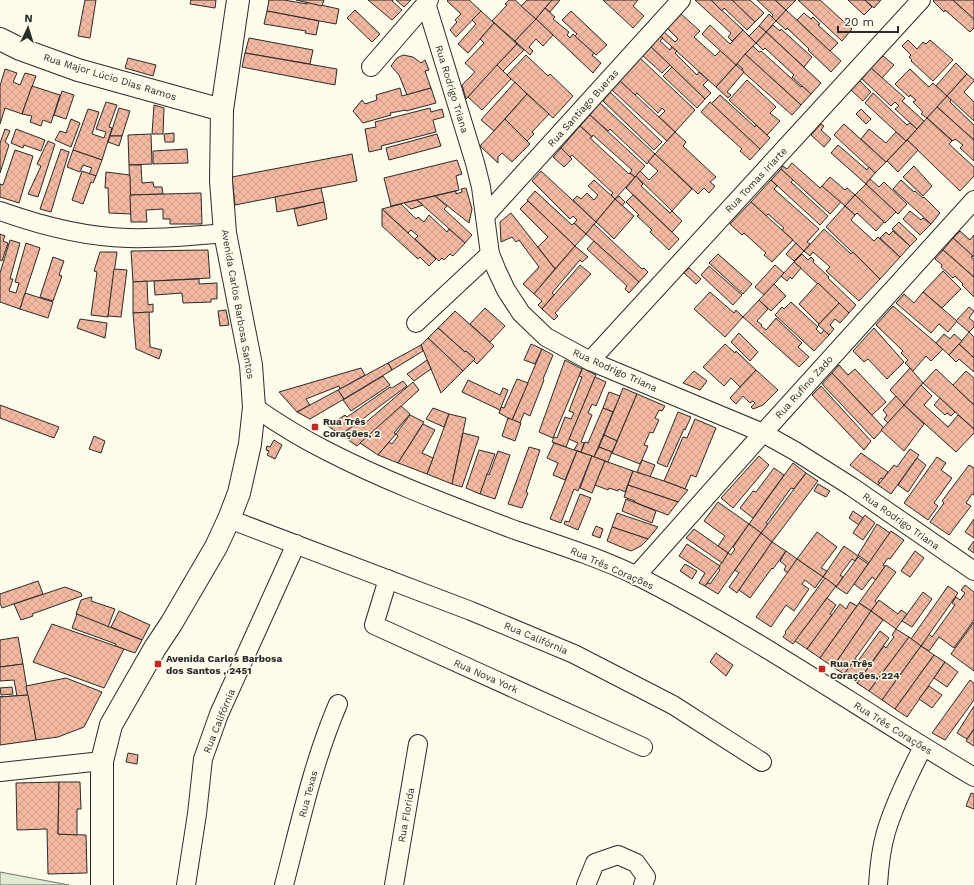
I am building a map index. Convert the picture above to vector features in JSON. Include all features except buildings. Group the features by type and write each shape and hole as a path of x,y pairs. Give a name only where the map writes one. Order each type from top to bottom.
{"main road":[{"name":"Avenida Carlos Barbosa Santos","path":"102,885 102,761 111,725 155,648 171,624 216,547 239,493 250,444 254,407 251,365 225,233 221,181 222,110 238,0"},
{"name":"Rua Major Lúcio Dias Ramos","path":"0,39 20,49 78,70 222,110"}],"street":[{"name":"Rua Santiago Bueras","path":"485,216 681,0"},
{"name":"Rua Tomas Iriarte","path":"590,361 921,0"},
{"name":"Rua Rodrigo Triana","path":"428,2 475,162 481,187 490,254 506,290 521,313 546,337 590,361 763,433 795,451 852,487 974,572"},
{"path":"371,67 428,2"},
{"name":"Rua Rufino Zado","path":"636,576 974,200"},
{"path":"0,211 60,228 92,234 127,238 175,237 225,233"},
{"path":"416,323 490,254"},
{"name":"Rua Três Corações","path":"254,407 325,450 377,476 573,550 636,576 697,608 751,640 974,777"},
{"name":"Rua Califórnia","path":"229,519 471,611 574,654 673,705 762,762"},
{"name":"Rua Califórnia","path":"186,885 197,814 203,759 219,714 296,544"},
{"name":"Rua Nova York","path":"388,579 374,625 643,747"},
{"name":"Rua Texas","path":"284,885 313,775 328,728 338,704"},
{"name":"Rua Florida","path":"394,885 418,744"},
{"path":"878,885 885,834 897,801 923,747"},
{"path":"0,772 102,761"},
{"path":"586,885 595,863 618,855 636,863 646,877 643,885"}],"green space":[{"path":"0,872 69,885 0,885"}],"place":[{"name":"Rua Três Corações, 2","path":"315,427"},
{"name":"Avenida Carlos Barbosa dos Santos , 2451","path":"158,664"},
{"name":"Rua Três Corações, 224","path":"822,669"}]}
